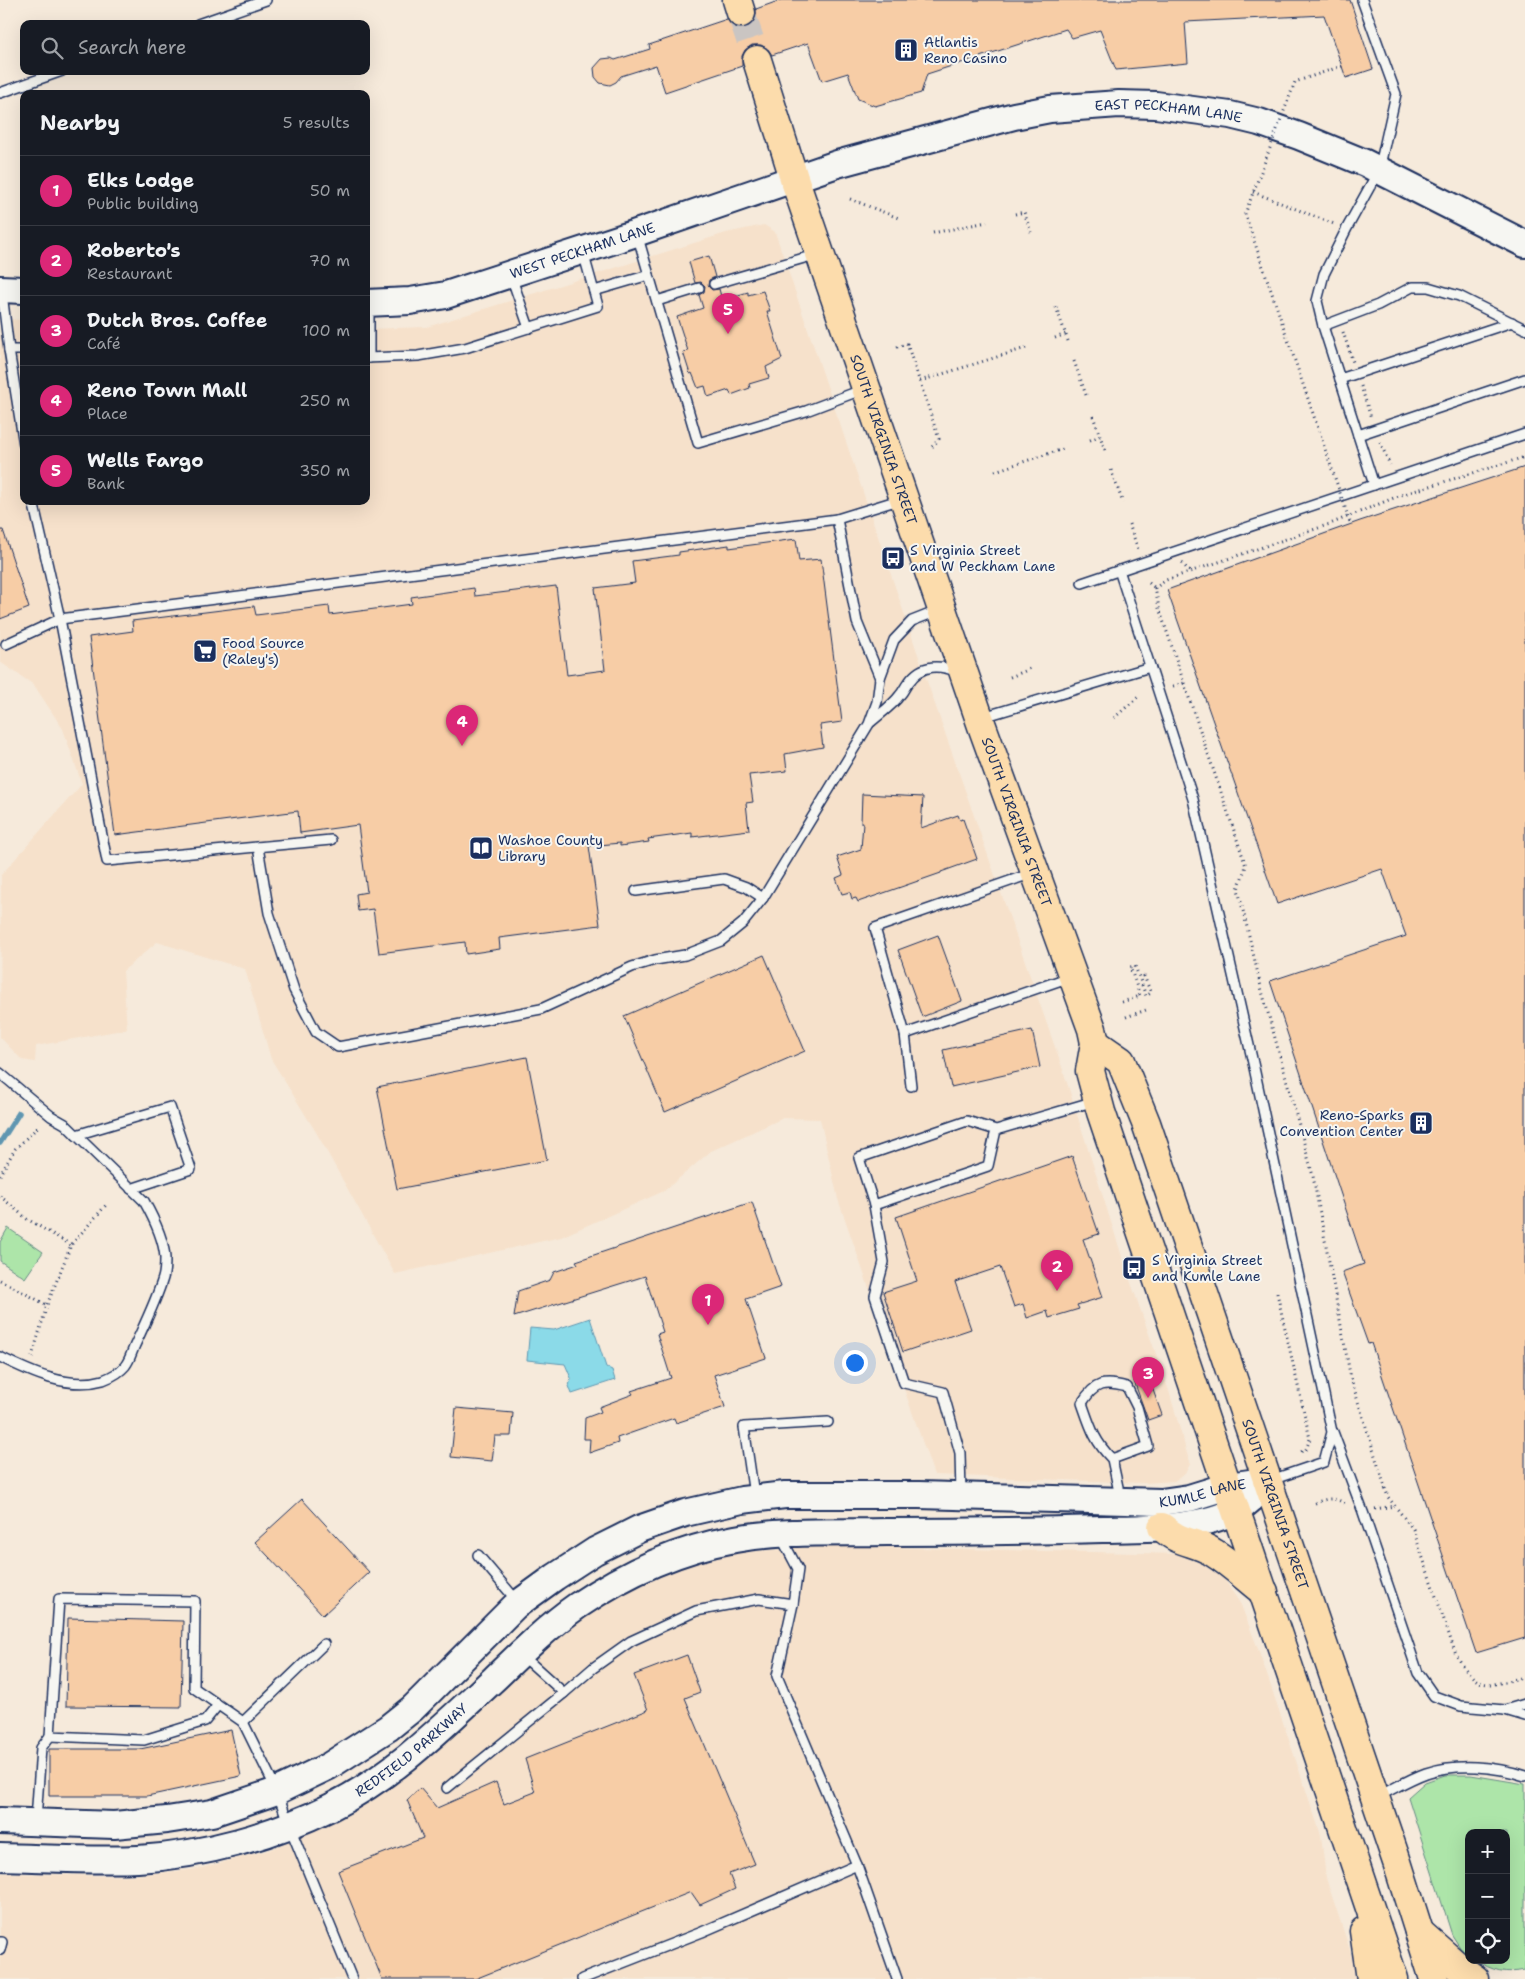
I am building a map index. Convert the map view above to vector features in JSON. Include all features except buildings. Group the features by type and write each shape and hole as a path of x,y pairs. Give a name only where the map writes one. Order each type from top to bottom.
{"main road":[{"name":"SOUTH VIRGINIA STREET","path":"757,60 794,178 966,675 979,718 1096,1043 1121,1061 1146,1123 1397,1862 1434,1979"},
{"path":"1096,1043 1090,1071 1098,1100 1394,1979"},
{"path":"1162,1527 1172,1536 1183,1542 1200,1546 1215,1553 1264,1592"},
{"path":"1354,1863 1371,1979"},
{"path":"1418,1931 1475,1979"}],"street":[{"name":"EAST PECKHAM LANE","path":"794,178 837,164 1014,116 1050,109 1119,104 1195,109 1252,120 1307,139 1379,170 1525,244"},
{"name":"WEST PECKHAM LANE","path":"370,303 410,302 446,295 636,233 794,178"},
{"name":"KUMLE LANE","path":"780,1534 1009,1532 1162,1527 1188,1524 1232,1498 1268,1481"},
{"name":"KUMLE LANE","path":"755,1498 785,1495 1161,1502 1189,1498 1232,1498"},
{"path":"755,1498 780,1534"},
{"name":"REDFIELD PARKWAY","path":"0,1821 114,1824 168,1820 212,1813 277,1791 329,1766 388,1728 413,1708 477,1642 519,1603 595,1551 639,1529 685,1513 755,1498"},
{"name":"REDFIELD PARKWAY","path":"0,1857 139,1858 190,1853 234,1843 289,1825 331,1807 377,1781 413,1754 520,1654 576,1607 611,1584 653,1564 694,1548 736,1538 780,1534"}],"lane":[{"path":"209,20 266,0"},
{"path":"1362,0 1396,94 1379,170 1346,228 1324,274 1317,301 1323,326 1374,485"},
{"path":"0,93 51,75"},
{"path":"636,233 698,443 806,411 867,388"},
{"path":"370,358 418,356 465,348 598,306 583,250"},
{"path":"714,284 821,253"},
{"path":"510,273 529,328"},
{"path":"594,291 649,275"},
{"path":"1323,326 1378,305 1412,287 1428,287 1459,296 1525,329"},
{"path":"657,301 699,288"},
{"path":"8,290 9,350 20,420"},
{"path":"1340,379 1512,322"},
{"path":"9,350 20,350"},
{"path":"1358,435 1525,380"},
{"path":"1082,583 1525,434"},
{"path":"6,644 60,619 837,519 904,498"},
{"path":"34,505 60,619 107,862 331,840"},
{"path":"837,519 857,622 880,678"},
{"path":"1119,570 1193,799 1253,1063 1332,1432 1363,1512 1418,1674 1434,1696 1461,1706 1504,1710 1525,1716"},
{"path":"258,847 269,913 294,990 316,1032 338,1047 541,1008 632,967 655,960 685,955 721,941 743,923 763,898 869,724 877,702 880,678 894,640 912,622 942,609"},
{"path":"869,724 900,696 910,680 928,668 944,666 966,675"},
{"path":"979,718 1150,666"},
{"path":"911,1086 905,1034 875,928 1035,872"},
{"path":"636,891 724,879 746,887 763,898"},
{"path":"905,1034 1073,976"},
{"path":"0,1073 51,1116 65,1124 144,1201 151,1214 165,1257 164,1276 126,1365 108,1377 85,1382 50,1378 28,1371 0,1357"},
{"path":"961,1497 960,1453 943,1392 904,1382 875,1296 884,1262 874,1205 859,1158 967,1121 996,1130 1098,1100"},
{"path":"76,1135 170,1107 191,1169 131,1188"},
{"path":"874,1205 988,1166 996,1130"},
{"path":"1112,1459 1148,1446 1137,1407 1127,1387 1110,1382 1090,1389 1082,1403 1092,1432 1100,1447 1112,1459 1118,1486 1118,1501"},
{"path":"755,1498 744,1427 828,1422"},
{"path":"1268,1481 1324,1462 1332,1432"},
{"path":"780,1534 798,1569 793,1604 777,1676 856,1865 897,1979"},
{"path":"478,1555 519,1603"},
{"path":"36,1822 41,1748 50,1736 59,1599 195,1601 194,1688 243,1722 277,1791 352,1979"},
{"path":"447,1788 593,1668 632,1641 696,1611 758,1599 793,1604"},
{"path":"243,1722 324,1644"},
{"path":"520,1654 564,1693"},
{"path":"1504,1710 1525,1704"},
{"path":"50,1736 144,1740 205,1721 218,1705"},
{"path":"1375,1798 1426,1773 1446,1768 1472,1767 1508,1770 1525,1776"},
{"path":"582,1979 702,1932 856,1865"},
{"path":"0,1942 2,1942 0,1950"}],"path":[{"path":"1342,66 1296,82 1245,214 1350,525"},
{"path":"1253,192 1346,228"},
{"path":"850,199 901,219"},
{"path":"1015,214 1024,212 1031,232"},
{"path":"933,233 987,222"},
{"path":"1056,307 1068,341"},
{"path":"1343,332 1354,365"},
{"path":"1055,338 1066,334"},
{"path":"897,347 907,344 920,381 939,439 932,448"},
{"path":"920,381 1029,348"},
{"path":"1074,361 1086,395"},
{"path":"1361,385 1372,419"},
{"path":"1094,416 1105,450"},
{"path":"1090,440 1100,436"},
{"path":"1379,439 1390,465"},
{"path":"995,471 1063,449"},
{"path":"1156,588 1166,580 1330,524 1401,495 1525,457"},
{"path":"1112,470 1123,503"},
{"path":"1130,524 1138,549"},
{"path":"1182,562 1190,572"},
{"path":"1149,583 1156,588 1159,608 1246,866 1238,889 1262,991 1314,1176 1351,1379 1388,1497 1413,1529 1456,1655 1466,1670 1481,1683 1492,1686 1520,1678"},
{"path":"1010,677 1030,669"},
{"path":"1173,686 1184,683"},
{"path":"1114,718 1138,697"},
{"path":"1122,1002 1140,996 1130,967 1136,966 1146,996 1151,993 1144,976 1147,974"},
{"path":"1126,1017 1149,1009"},
{"path":"0,1175 15,1149 51,1116"},
{"path":"0,1196 27,1219 71,1245"},
{"path":"28,1371 48,1304 71,1245 106,1205"},
{"path":"0,1280 48,1304"},
{"path":"1277,1293 1310,1439 1306,1449 1299,1453"},
{"path":"1315,1503 1324,1499 1333,1499 1342,1501 1348,1508"},
{"path":"1375,1509 1394,1506"}],"shaded area":[{"path":"764,225 775,232 930,690 1063,1070 1124,1263 1169,1391 1190,1464 1185,1474 1174,1481 1145,1483 934,1475 838,1199 820,1119 783,1118 711,1151 664,1191 561,1237 395,1274 316,1132 271,1059 245,969 157,942 123,971 127,1029 36,1046 35,1062 22,1060 0,1037 1,875 82,784 63,729 34,685 0,662 0,319 20,320 20,505 370,505 370,329 427,327 726,233"},
{"path":"825,1546 1183,1554 1210,1563 1223,1577 1241,1605 1260,1654 1321,1835 1326,1878 1354,1962 1356,1979 0,1979 0,1873 100,1876 138,1875 198,1869 269,1850 338,1819 376,1798 429,1758 560,1634 600,1606 649,1580 694,1563 741,1552"}],"green space":[{"path":"8,1228 43,1252 25,1278 0,1261 0,1242"},
{"path":"1445,1775 1471,1775 1525,1784 1525,1970 1499,1971 1483,1964 1510,1964 1510,1829 1465,1829 1465,1952 1452,1935 1408,1797 1425,1782"}],"water":[{"path":"590,1318 606,1367 612,1370 615,1380 572,1394 569,1386 571,1378 565,1364 527,1360 530,1328 554,1330"}],"waterway":[{"path":"0,1143 19,1113"}],"tunnel":[{"path":"741,13 757,60"}],"place":[{"name":"Atlantis Reno Casino","path":"906,50"},
{"name":"Wells Fargo","path":"728,334"},
{"name":"S Virginia Street and W Peckham Lane","path":"893,558"},
{"name":"Food Source (Raley's)","path":"205,651"},
{"name":"Reno Town Mall","path":"462,746"},
{"name":"Washoe County Library","path":"481,848"},
{"name":"Reno-Sparks Convention Center","path":"1421,1123"},
{"name":"S Virginia Street and Kumle Lane","path":"1134,1268"},
{"name":"Roberto's","path":"1057,1291"},
{"name":"Elks Lodge","path":"708,1325"},
{"name":"Dutch Bros. Coffee","path":"1148,1398"}]}
